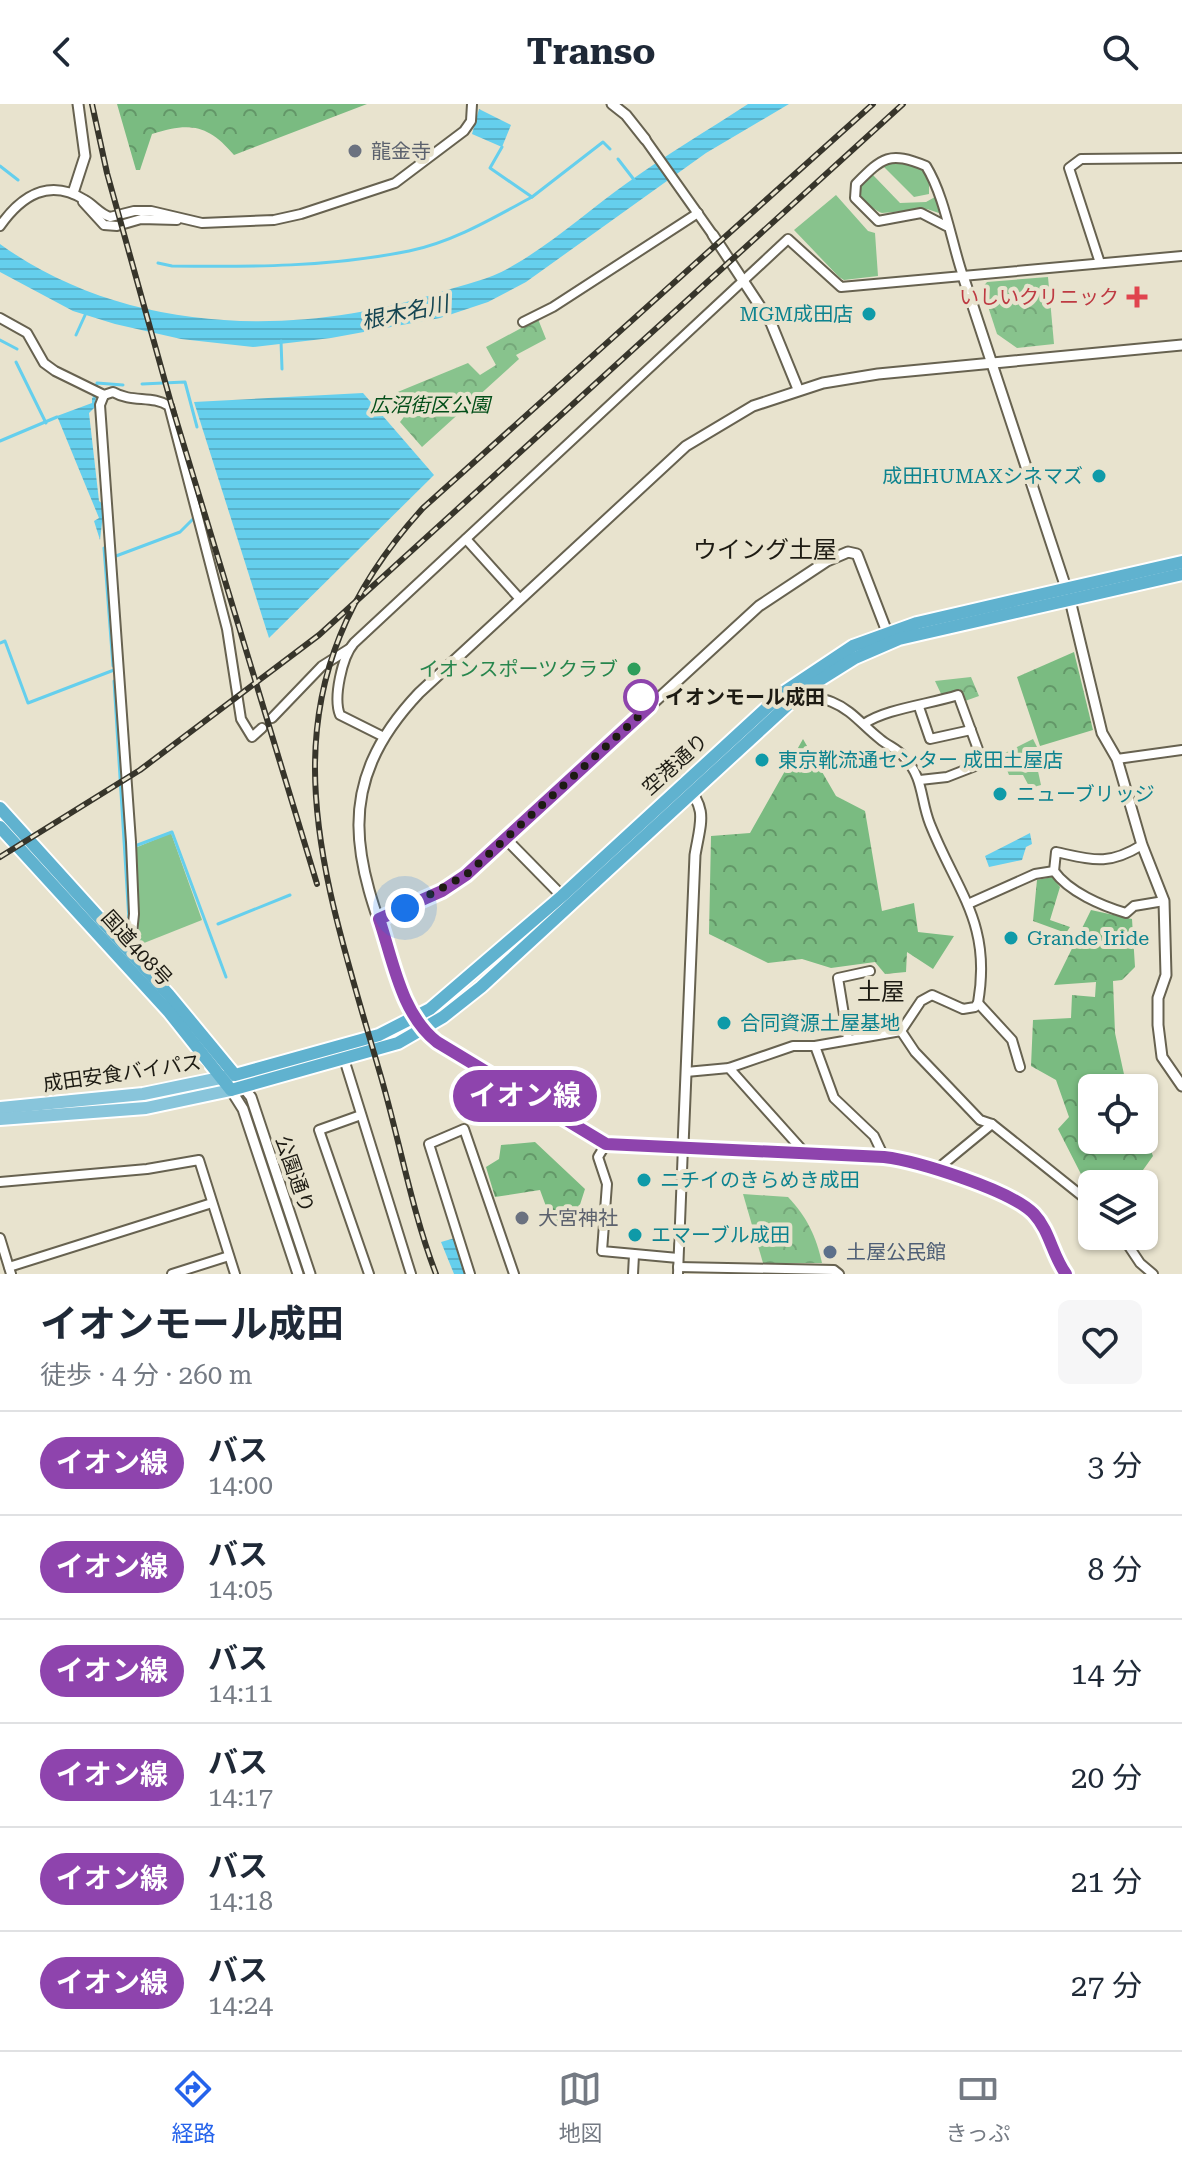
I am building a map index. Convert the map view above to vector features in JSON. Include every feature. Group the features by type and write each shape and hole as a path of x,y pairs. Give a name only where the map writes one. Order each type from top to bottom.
{"highway":[{"name":"空港通り","path":"237,1088 398,1043 424,1030 478,990 693,793 794,691 835,668 899,639 1182,562"},
{"name":"空港通り","path":"229,1076 379,1035 416,1018 467,980 684,782 836,655 887,632 1068,593 1182,574"},
{"name":"国道408号","path":"0,808 6,832 229,1076"},
{"name":"国道408号","path":"6,832 130,954 229,1076"}],"main road":[{"path":"416,1018 437,1042 606,1144 884,1157 936,1170 1007,1195 1027,1207 1044,1227 1066,1274"},
{"path":"229,1076 237,1088"},
{"name":"成田安食バイパス","path":"0,1108 143,1094 229,1076"},
{"name":"成田安食バイパス","path":"0,1119 146,1108 237,1088"}],"street":[{"path":"77,195 85,156 78,104"},
{"path":"0,226 22,200 36,192 55,189 77,195 110,217 140,210 202,223 274,220 382,188 413,171 464,131 471,121 472,104"},
{"path":"612,104 626,115 645,139 743,278 771,323 798,389"},
{"path":"946,226 921,213 878,221 855,198 856,184 884,158 903,157 926,166 946,216 946,226 1068,593 1088,688 1102,733 1117,759 1142,845 1164,901 1166,975 1158,998 1158,1025 1162,1057 1182,1086"},
{"path":"1100,263 1069,168 1081,159 1182,158"},
{"path":"523,322 553,307 695,210"},
{"path":"272,718 322,666 349,649 788,239 841,287 1182,256"},
{"path":"0,318 27,333 44,363 55,371 98,392 113,392 133,401 161,400 171,409 227,629 241,719 252,737 262,728"},
{"path":"416,1018 379,919 357,837 363,783 384,737 419,693 686,446 734,416 798,389 878,374 1182,345"},
{"path":"98,392 131,842 134,914 130,954"},
{"path":"466,539 520,599"},
{"path":"379,919 456,882 759,606 827,561 848,552 857,554 887,632"},
{"path":"349,649 336,707 340,715 384,737"},
{"path":"686,1072 729,1068 793,1046 815,1046 901,1031 927,995 963,1009 975,1007 978,1003 983,960 968,904 929,821 920,780 902,754 864,724 830,701 794,691"},
{"path":"864,724 878,713 919,707 958,695 983,763 947,777 920,780"},
{"path":"919,707 930,739 971,730"},
{"path":"1117,759 1182,750"},
{"path":"678,1266 695,855 702,810 684,782"},
{"path":"506,839 562,896"},
{"path":"1142,845 1121,858 1100,861 1056,852 1054,871 1059,879 1105,907 1126,913 1134,906 1164,901"},
{"path":"968,904 1035,874 1054,871"},
{"path":"848,1039 838,978 870,971"},
{"path":"978,1003 1012,1040 1020,1067"},
{"path":"901,1031 915,1052 972,1112 992,1124 1078,1193"},
{"path":"815,1046 834,1098 874,1136 884,1157"},
{"path":"344,1059 411,1274"},
{"path":"729,1068 805,1153"},
{"name":"公園通り","path":"237,1088 298,1274"},
{"name":"公園通り","path":"237,1088 251,1097 310,1274"},
{"path":"361,1115 319,1130 369,1274"},
{"path":"936,1170 992,1124"},
{"path":"470,1274 429,1144 464,1129 514,1274"},
{"path":"606,1144 598,1157 607,1184 602,1251 678,1266 763,1272 834,1270 839,1274"},
{"path":"0,1182 147,1169 199,1160 235,1274"},
{"path":"0,1238 10,1270 212,1203"},
{"path":"1131,1250 1153,1274"},
{"path":"633,1274 634,1255"},
{"path":"172,1274 229,1256"}],"green space":[{"path":"117,104 367,104 234,155 215,137 197,128 165,130 152,134 140,170 136,170"},
{"path":"904,161 925,170 929,194 914,197 882,165"},
{"path":"873,175 900,203 926,202 935,197 942,214 927,209 878,211 863,199 858,187"},
{"path":"836,195 868,231 875,233 878,276 844,280 794,230"},
{"path":"1048,277 1054,344 1017,348 997,334 982,288 987,282"},
{"name":"広沼街区公園","path":"538,319 546,339 516,355 519,359 422,447 400,422 407,413 388,396 468,363 480,375 496,365 486,347"},
{"path":"1074,652 1093,730 1040,746 1017,677"},
{"path":"971,677 979,696 965,701 960,689 942,696 935,681"},
{"path":"803,739 836,796 865,811 882,911 914,903 918,932 954,936 933,969 907,952 906,972 885,974 875,962 831,968 802,959 768,963 709,934 711,836 750,833"},
{"path":"1033,739 1037,747 1034,753 1041,785 1030,788 1023,775 1009,775 1001,755"},
{"path":"171,833 202,920 139,945 135,848"},
{"path":"1052,877 1060,887 1050,920 1070,927 1066,933 1033,921 1037,880"},
{"path":"1091,910 1132,919 1135,967 1122,980 1113,981 1115,1033 1124,1074 1078,1074 1078,1154 1152,1154 1143,1170 1079,1170 1058,1129 1069,1117 1056,1080 1031,1066 1033,1020 1071,1018 1072,995 1095,997 1096,982 1054,985"},
{"path":"535,1142 585,1189 577,1214 554,1228 540,1190 495,1197 486,1167 499,1159 501,1145"},
{"path":"743,1194 788,1197 810,1227 822,1263 763,1263"}],"water":[{"name":"根木名川","path":"748,104 789,104 706,153 526,282 488,302 440,318 331,338 253,347 181,339 115,324 73,311 0,272 0,244 49,274 102,296 157,311 214,319 272,321 329,317 386,307 506,270 642,173"},
{"path":"479,109 511,125 502,147 472,134"},
{"path":"363,393 434,475 269,638 194,402"},
{"path":"96,396 95,407 89,413 99,501 104,505 100,540 94,521 99,518 57,416 92,403 92,398"},
{"path":"1030,833 1032,844 1026,847 1022,860 989,867 985,856"},
{"path":"455,1238 466,1274 454,1274 441,1242"}],"waterway":[{"path":"502,147 490,168 532,197 603,142 610,149"},
{"path":"618,159 635,181"},
{"path":"0,166 18,180"},
{"path":"158,263 172,266 261,266 321,263 409,251 441,242 532,197"},
{"path":"76,335 86,313"},
{"path":"0,340 17,349"},
{"path":"281,341 282,369"},
{"path":"16,362 46,423"},
{"path":"142,384 185,382 197,427"},
{"path":"94,396 97,383 123,385"},
{"path":"0,441 57,417"},
{"path":"116,556 180,532 194,518"},
{"path":"104,548 113,666"},
{"path":"0,643 5,641 28,703 114,670"},
{"path":"114,681 129,920"},
{"path":"135,846 172,832 226,977"},
{"path":"218,924 290,895"}],"railway":[{"path":"92,104 107,173 171,403 317,884"},
{"path":"436,1274 419,1224 356,993 322,848 315,779 319,711 337,644 370,577 423,508 873,104"},
{"path":"0,857 140,770 319,635 903,104"}],"bus line":[{"name":"イオン線","path":"641,697 650,706 466,875 442,891 379,919 408,1004 424,1030 437,1042 606,1144 903,1159 1007,1195 1027,1207 1044,1227 1066,1274"}],"place":[{"name":"龍金寺","path":"355,151"},
{"name":"いしいクリニック","path":"1137,297"},
{"name":"MGM成田店","path":"869,314"},
{"name":"成田HUMAXシネマズ","path":"1099,476"},
{"name":"イオンスポーツクラブ","path":"634,669"},
{"name":"イオンモール成田","path":"641,697"},
{"name":"東京靴流通センター 成田土屋店","path":"762,760"},
{"name":"ニューブリッジ","path":"1000,794"},
{"name":"Grande Iride","path":"1011,938"},
{"name":"合同資源土屋基地","path":"724,1023"},
{"name":"ニチイのきらめき成田","path":"644,1180"},
{"name":"大宮神社","path":"522,1218"},
{"name":"エマーブル成田","path":"635,1235"},
{"name":"土屋公民館","path":"830,1252"}],"district":[{"name":"ウイング土屋","path":"765,550"},
{"name":"土屋","path":"881,992"}],"route":[{"path":"405,908 442,891 479,863 650,706 641,697"}]}
